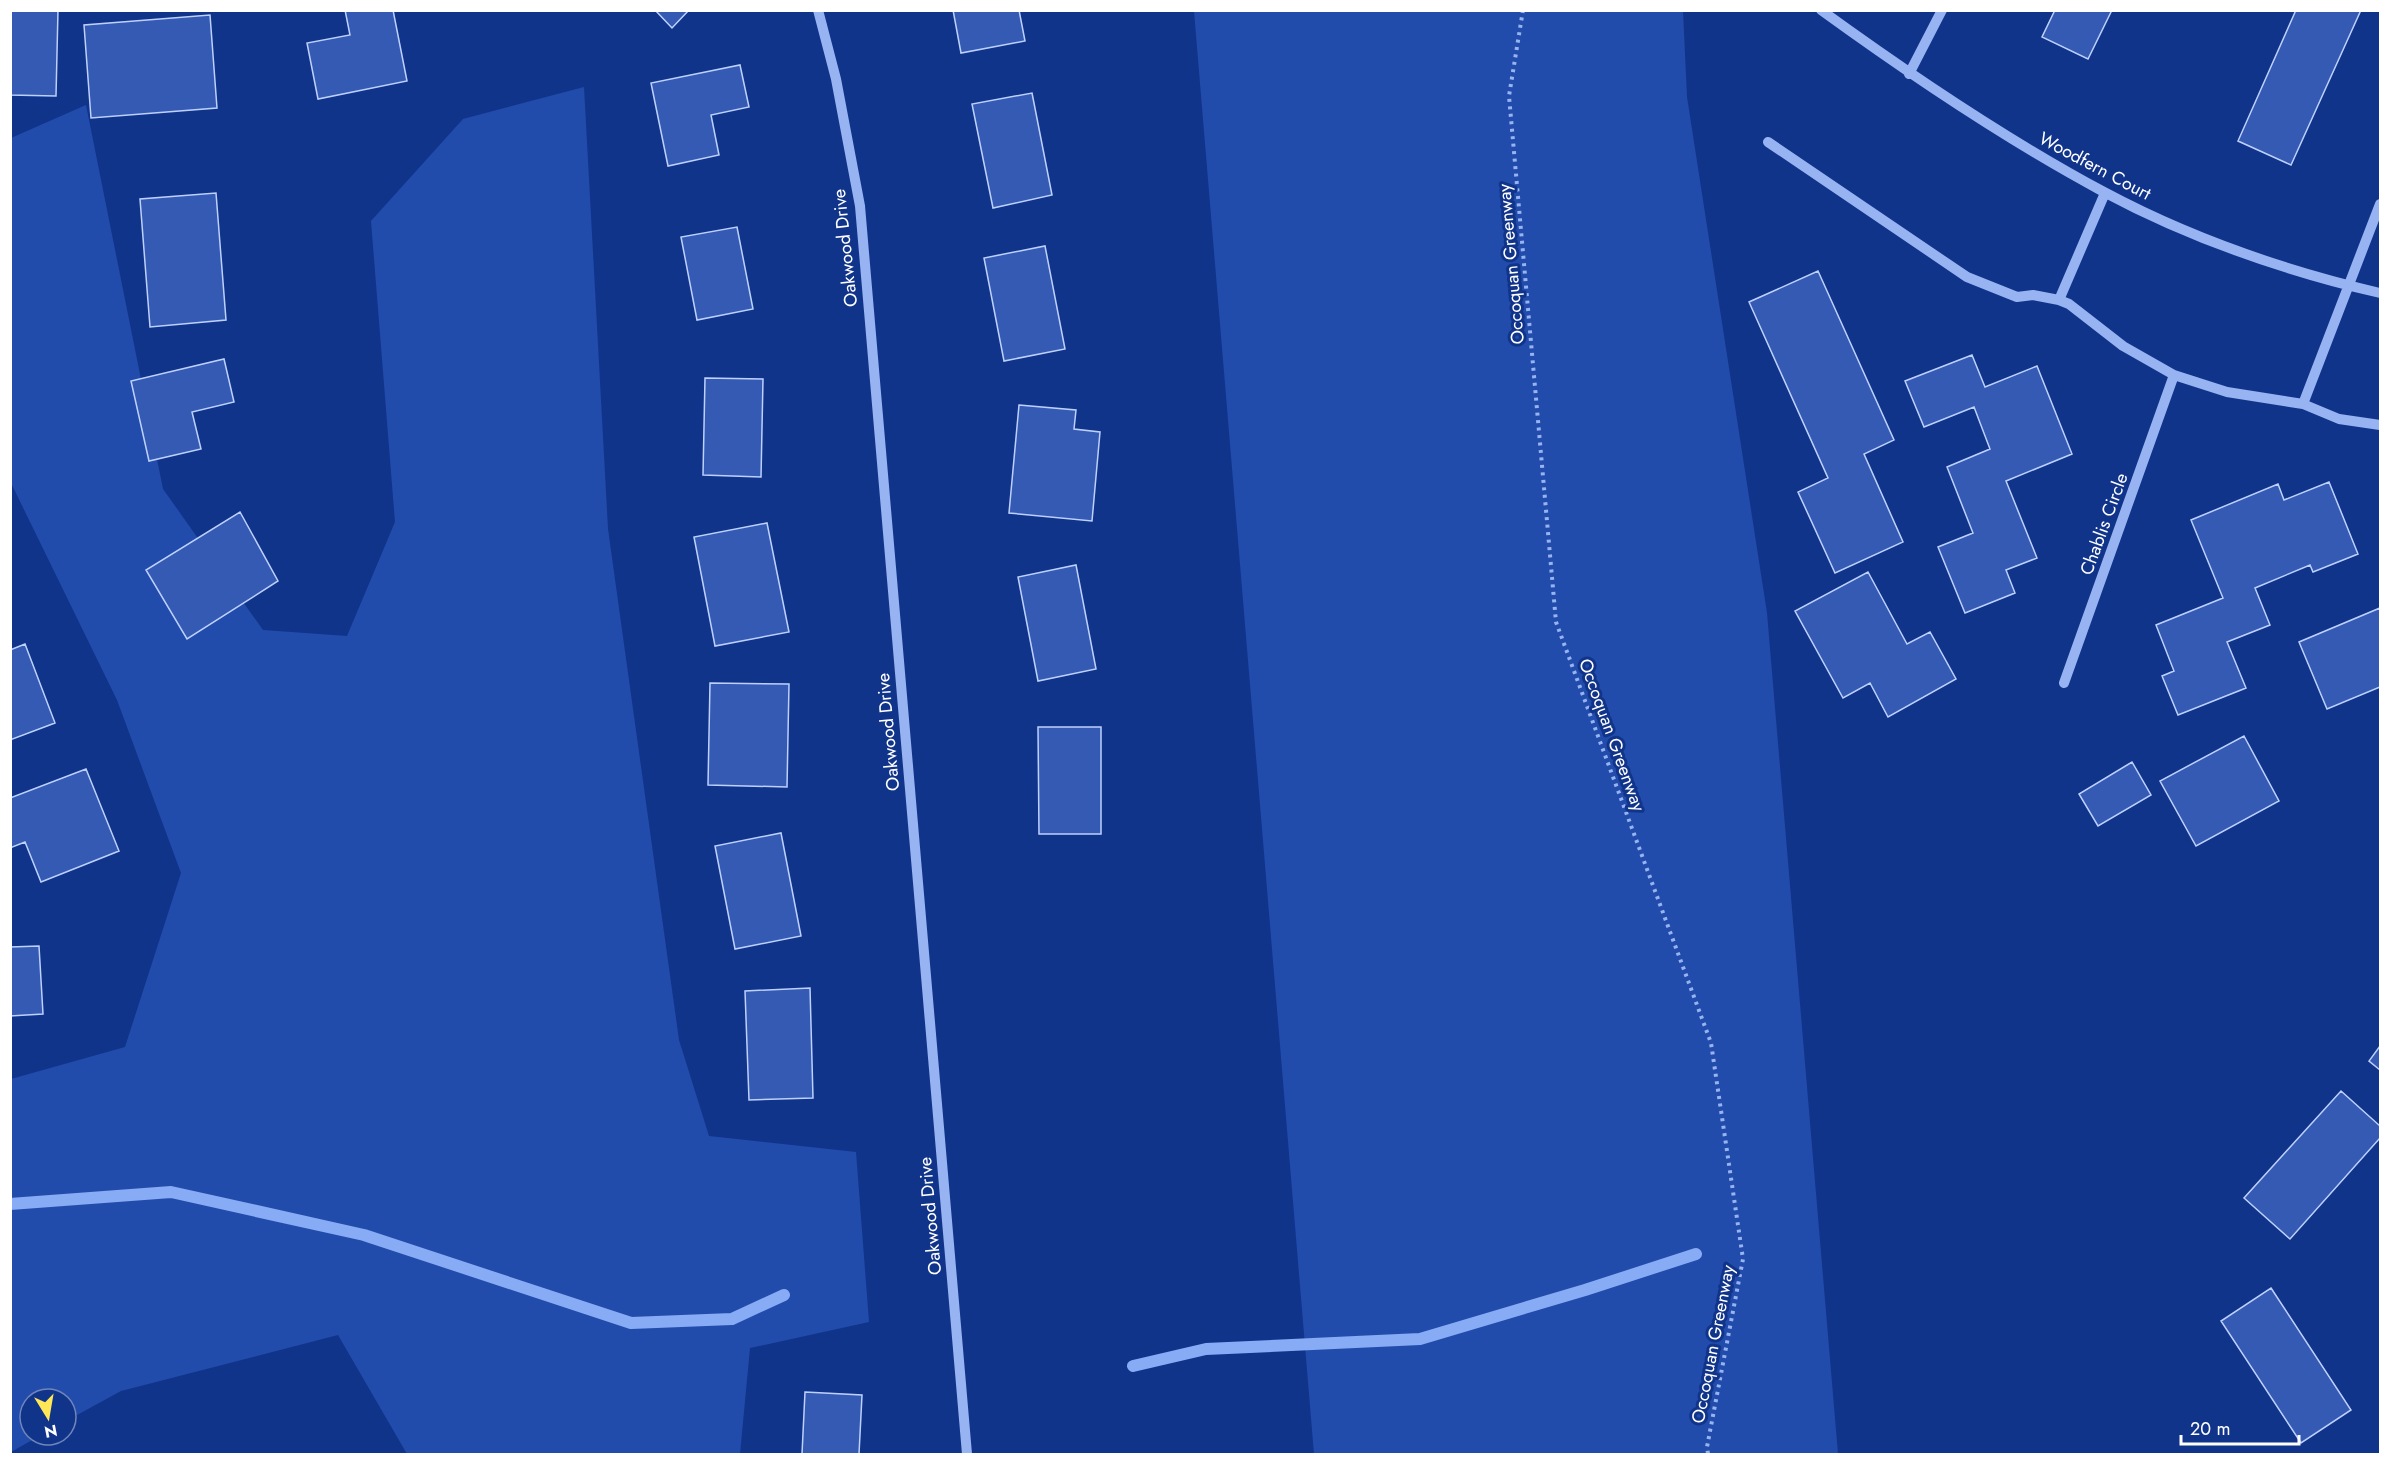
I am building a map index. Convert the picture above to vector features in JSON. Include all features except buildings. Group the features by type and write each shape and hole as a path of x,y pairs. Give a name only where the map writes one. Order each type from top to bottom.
{"street":[{"name":"Oakwood Drive","path":"818,10 836,79 860,206 967,1455"},
{"name":"Woodfern Court","path":"1821,10 1909,74 2018,144 2105,193 2180,228 2229,247 2349,286 2380,293"},
{"path":"1909,74 1942,10"},
{"path":"1768,142 1966,278 2017,297 2033,295 2069,304 2122,346 2174,375 2227,392 2303,404 2338,418 2380,425"},
{"path":"2059,300 2105,193"},
{"path":"2303,404 2380,204"},
{"name":"Chablis Circle","path":"2064,683 2174,375"}],"path":[{"name":"Occoquan Greenway","path":"1523,10 1509,96 1556,622 1711,1043 1743,1259 1707,1447 1708,1455"}],"shaded area":[{"path":"1194,11 1683,11 1687,97 1767,613 1838,1454 1314,1454"},
{"path":"584,87 608,529 679,1040 709,1136 856,1152 869,1322 750,1348 740,1454 407,1454 338,1335 121,1391 78,1414 78,1387 18,1387 18,1447 20,1447 11,1452 11,1079 125,1047 181,873 117,700 11,483 11,138 86,105 163,489 263,630 347,636 395,522 371,221 463,119"}],"waterway":[{"path":"10,1204 171,1192 364,1235 631,1323 732,1319 784,1295"},
{"path":"1133,1366 1206,1349 1420,1339 1696,1254"}]}
